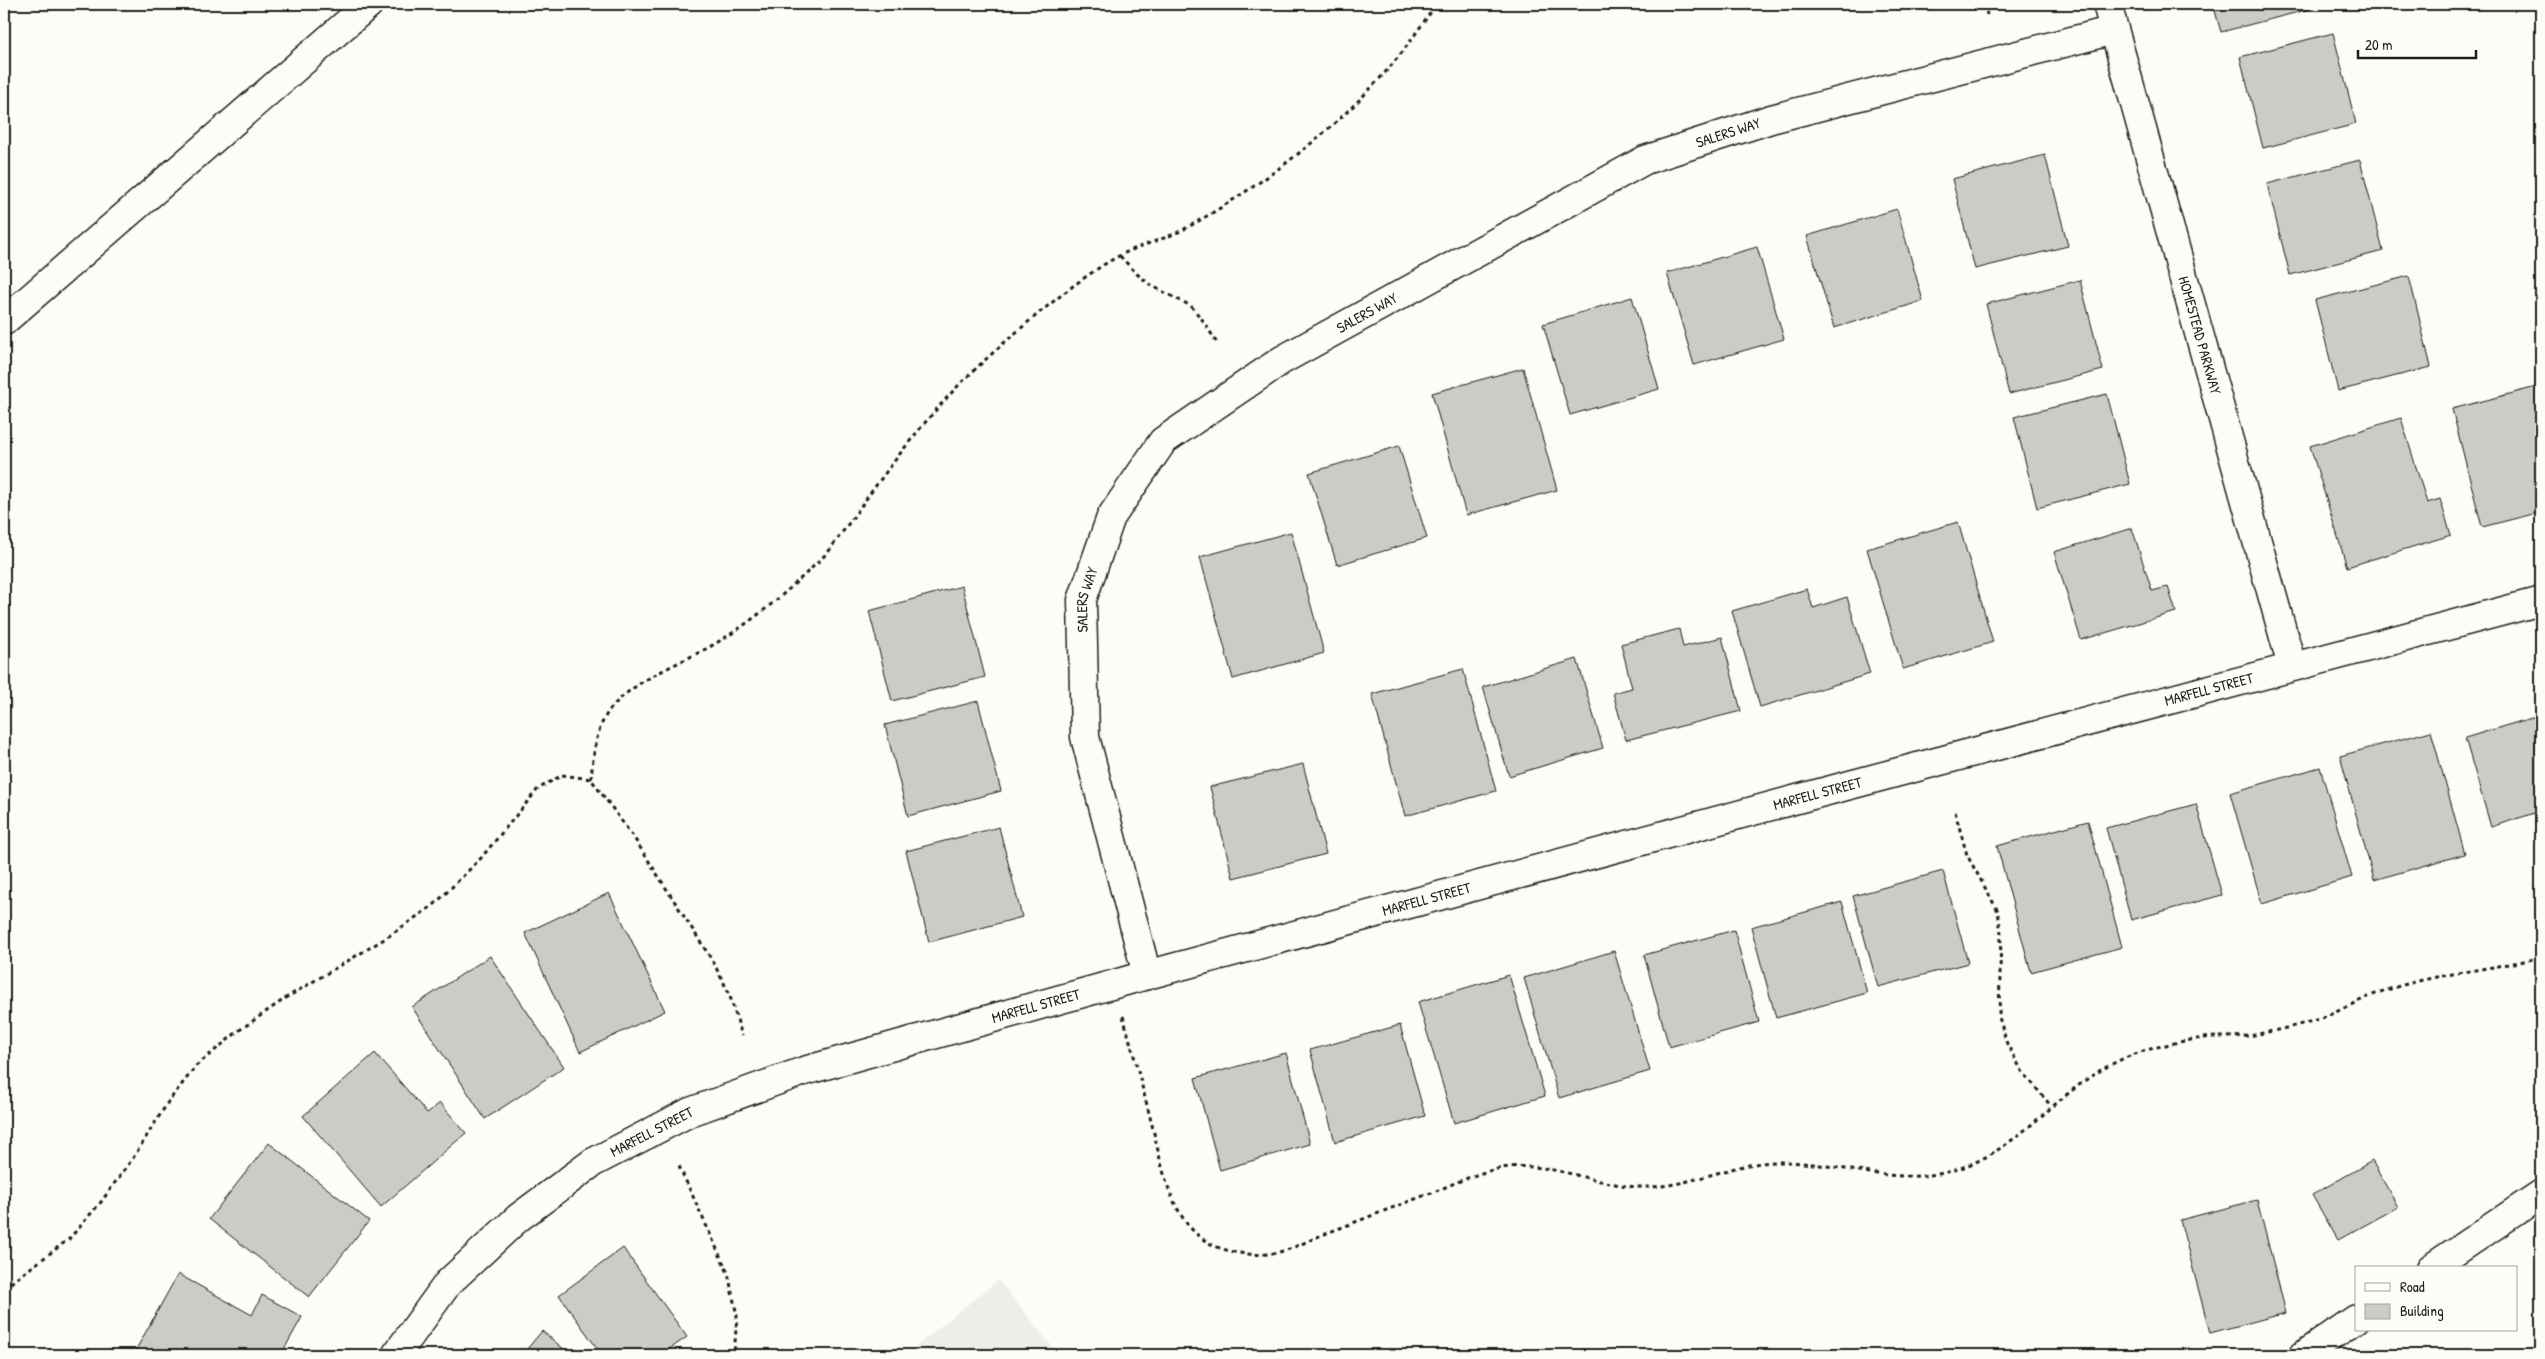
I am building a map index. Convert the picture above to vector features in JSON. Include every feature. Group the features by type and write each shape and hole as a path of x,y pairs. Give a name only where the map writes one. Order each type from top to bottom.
{"street":[{"path":"4,321 369,4"},
{"name":"HOMESTEAD PARKWAY","path":"2107,4 2292,666"},
{"name":"SALERS WAY","path":"1147,975 1085,737 1082,600 1111,516 1163,441 1282,360 1645,160 1771,119 2114,30"},
{"name":"MARFELL STREET","path":"396,1355 448,1283 518,1218 592,1163 690,1112 804,1071 1147,975 2292,666 2541,601"},
{"path":"2435,1266 2541,1194"},
{"path":"2304,1355 2355,1320"}],"path":[{"path":"742,1036 728,993 712,960 634,838 591,779 600,730 611,708 636,686 727,637 829,552 888,470 957,388 992,354 1067,291 1120,256 1185,229 1214,212 1268,176 1305,148 1344,114 1379,79 1396,60 1437,4"},
{"path":"1984,4 1986,15"},
{"path":"1120,256 1137,274 1152,286 1191,306 1205,323 1218,345"},
{"path":"4,1288 69,1239 101,1202 133,1158 168,1102 197,1065 241,1029 289,996 386,938 435,904 481,858 538,789 562,775 591,779"},
{"path":"1955,812 1967,855 1998,911 2001,933 1999,1017 2007,1044 2022,1071 2052,1106"},
{"path":"1121,1011 1166,1178 1179,1211 1190,1228 1206,1241 1239,1254 1278,1253 1471,1177 1506,1167 1542,1167 1578,1174 1610,1184 1645,1187 1702,1178 1737,1166 1776,1162 1816,1164 1886,1175 1918,1177 1948,1172 1978,1162 2015,1140 2052,1106 2079,1085 2115,1062 2154,1048 2204,1038 2250,1036 2322,1018 2385,990 2446,974 2518,963 2541,957"},
{"path":"679,1166 728,1273 737,1316 734,1355"}],"shaded area":[{"path":"998,1280 1059,1355 905,1355"}],"building":[{"path":"2213,4 2313,4 2314,8 2221,32"},
{"path":"2333,33 2356,124 2263,148 2240,57"},
{"path":"2045,155 2068,246 1975,269 1952,179"},
{"path":"2360,160 2383,251 2290,275 2267,184"},
{"path":"1897,209 1923,301 1834,328 1807,236"},
{"path":"1757,247 1784,339 1694,365 1667,273"},
{"path":"2409,276 2431,367 2338,391 2315,300"},
{"path":"2080,280 2103,370 2009,394 1986,304"},
{"path":"1632,297 1659,389 1570,415 1543,324"},
{"path":"1523,368 1557,490 1466,515 1432,393"},
{"path":"2540,386 2541,512 2482,527 2452,409"},
{"path":"2107,394 2130,484 2037,508 2014,417"},
{"path":"2401,418 2427,503 2440,499 2451,535 2347,567 2310,446"},
{"path":"1399,446 1427,538 1337,565 1309,473"},
{"path":"1958,522 1993,642 1903,669 1867,549"},
{"path":"2132,528 2152,591 2168,587 2176,612 2081,640 2054,552"},
{"path":"1291,532 1324,653 1233,679 1200,557"},
{"path":"962,586 985,677 892,701 869,611"},
{"path":"1807,589 1813,608 1847,597 1870,674 1760,707 1732,611"},
{"path":"1679,629 1683,647 1722,637 1741,711 1626,740 1613,693 1632,688 1621,644"},
{"path":"1577,659 1603,748 1509,776 1483,687"},
{"path":"1463,669 1496,791 1405,816 1372,694"},
{"path":"978,701 1001,791 908,816 885,725"},
{"path":"2541,715 2541,811 2491,827 2465,738"},
{"path":"2431,731 2465,854 2374,880 2340,756"},
{"path":"1303,764 1326,854 1233,878 1210,787"},
{"path":"2320,767 2352,877 2262,904 2230,793"},
{"path":"2196,804 2222,895 2131,920 2106,828"},
{"path":"2088,821 2122,947 2031,972 1997,846"},
{"path":"999,827 1022,917 929,942 906,851"},
{"path":"1943,871 1968,963 1878,987 1853,896"},
{"path":"609,893 665,1011 580,1052 525,933"},
{"path":"1842,902 1867,993 1776,1018 1751,927"},
{"path":"1734,930 1759,1022 1669,1047 1644,955"},
{"path":"1614,951 1650,1071 1559,1098 1524,978"},
{"path":"490,956 564,1067 485,1119 412,1007"},
{"path":"1509,975 1545,1096 1454,1123 1418,1002"},
{"path":"1400,1025 1425,1116 1335,1142 1310,1050"},
{"path":"375,1053 427,1113 440,1103 466,1133 381,1207 303,1116"},
{"path":"1286,1053 1310,1144 1220,1170 1195,1078"},
{"path":"269,1143 369,1221 309,1297 209,1219"},
{"path":"2372,1161 2398,1207 2338,1240 2312,1195"},
{"path":"2257,1200 2286,1313 2210,1333 2180,1220"},
{"path":"623,1248 687,1337 661,1355 602,1355 559,1295"},
{"path":"178,1274 252,1315 262,1295 302,1317 281,1355 133,1355"},
{"path":"542,1331 571,1355 522,1355"}]}
